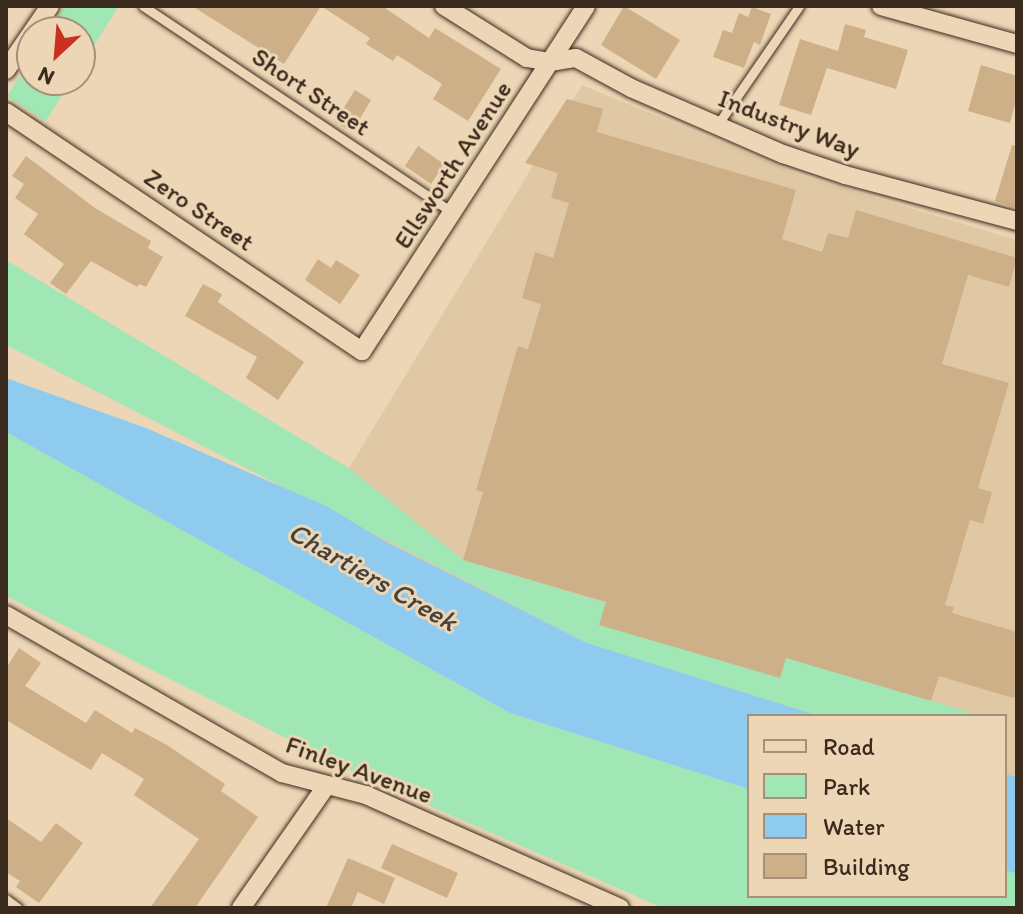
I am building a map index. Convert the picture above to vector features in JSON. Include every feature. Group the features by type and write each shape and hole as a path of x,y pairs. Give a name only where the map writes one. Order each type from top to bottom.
{"street":[{"path":"6,70 50,6"},
{"name":"Industry Way","path":"444,6 527,58 550,62 576,58 631,88 783,154 845,175 1017,221"},
{"name":"Ellsworth Avenue","path":"362,351 454,214 586,6"},
{"path":"881,6 1017,44"},
{"name":"Zero Street","path":"6,112 362,351"},
{"name":"Finley Avenue","path":"6,615 282,773 366,795 620,908"},
{"path":"248,906 326,786"}],"lane":[{"name":"Short Street","path":"143,6 454,214"},
{"path":"718,124 799,6"},
{"path":"6,899 18,908"}],"shaded area":[{"path":"582,85 802,176 1017,240 1017,777 1007,774 1007,714 813,714 587,643 388,543 326,506"}],"green space":[{"path":"65,6 119,6 96,43 96,16 59,16"},
{"path":"16,82 16,96 62,96 46,121 7,96"},
{"path":"6,260 349,468 463,560 975,714 813,714 587,643 6,345"},
{"path":"6,432 510,713 747,788 747,898 1007,898 1007,871 1017,874 1017,908 663,908 357,774 6,596"}],"water":[{"name":"Chartiers Creek","path":"6,378 146,428 326,506 388,543 587,643 813,714 747,714 747,788 510,713 6,432"},
{"path":"1007,774 1017,777 1017,874 1007,871"}],"building":[{"path":"192,6 321,6 284,64"},
{"path":"321,6 382,6 429,38 435,28 501,69 468,121 433,99 442,84 397,55 393,61 366,44 370,38"},
{"path":"624,6 680,40 656,79 601,45"},
{"path":"752,7 771,14 760,45 754,42 744,68 713,57 723,30 732,33 739,13 748,17"},
{"path":"845,24 866,30 864,37 908,50 896,89 827,68 811,115 779,105 800,39 838,51"},
{"path":"981,65 1017,76 1017,98 1010,123 968,111"},
{"path":"355,90 371,100 352,132 335,122"},
{"path":"567,99 603,109 597,132 796,190 782,239 822,252 828,233 848,238 856,210 1017,258 1009,287 968,275 942,364 1009,383 978,488 992,492 983,524 970,520 945,605 954,607 952,613 1017,632 1017,699 939,676 931,701 786,658 780,678 599,625 606,602 463,560 483,492 476,490 518,346 528,349 541,304 522,298 535,252 553,258 569,203 551,198 558,173 525,163"},
{"path":"1012,145 1017,146 1017,208 995,201"},
{"path":"418,146 444,164 431,184 405,166"},
{"path":"26,156 95,208 151,241 148,248 163,257 146,287 139,284 137,287 91,261 66,294 50,283 64,264 24,234 38,214 15,198 24,184 12,176"},
{"path":"318,259 331,268 336,260 360,275 340,304 305,280"},
{"path":"203,284 222,294 218,302 304,362 278,400 246,378 257,357 185,316"},
{"path":"19,648 41,663 25,686 86,723 95,710 132,733 135,728 167,745 225,784 221,791 258,817 195,908 150,908 199,839 134,795 144,779 102,753 91,770 6,720 6,668"},
{"path":"6,818 41,842 56,823 83,843 39,903 16,887 20,881 6,872"},
{"path":"392,844 458,873 447,898 381,868"},
{"path":"348,858 395,878 384,904 358,892 351,908 326,908"}]}
